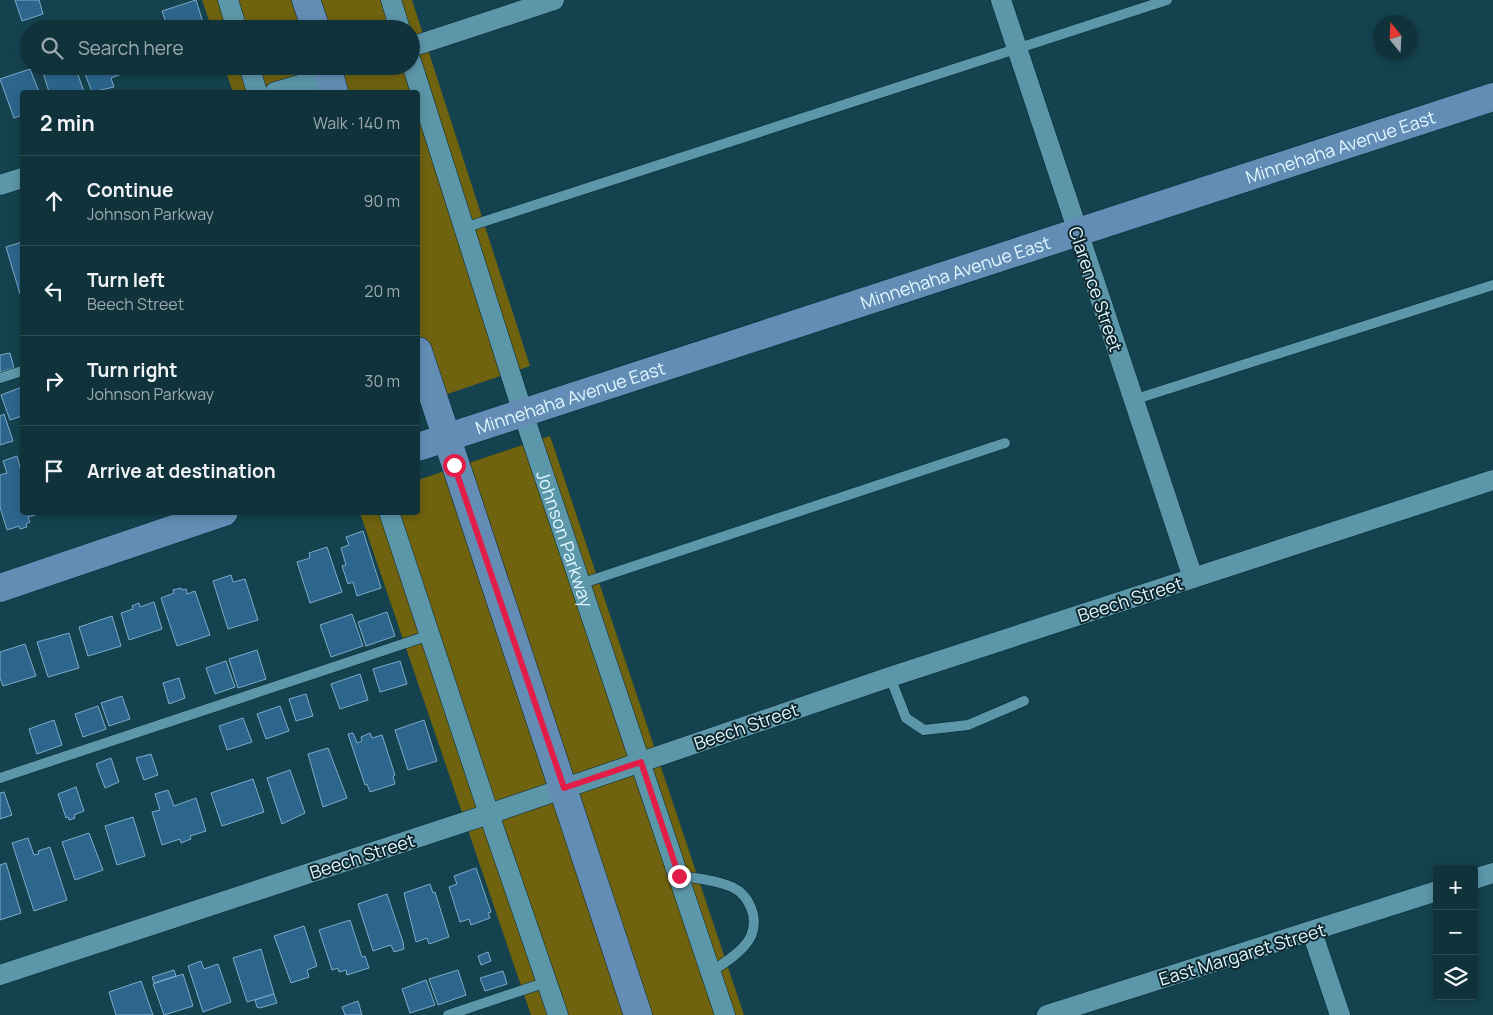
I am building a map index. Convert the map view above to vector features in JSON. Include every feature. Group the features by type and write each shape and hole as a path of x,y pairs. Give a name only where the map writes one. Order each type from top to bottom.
{"main road":[{"path":"306,0 313,20"},
{"name":"Minnehaha Avenue East","path":"420,446 1493,97"},
{"path":"420,357 638,1015"},
{"path":"0,588 215,515"}],"street":[{"path":"228,0 234,20"},
{"path":"391,0 397,20"},
{"path":"420,44 554,0"},
{"name":"Clarence Street","path":"1001,0 1193,578"},
{"path":"252,75 256,90"},
{"name":"Johnson Parkway","path":"415,75 523,413 725,1015"},
{"path":"284,90 330,78"},
{"path":"0,185 20,179"},
{"name":"Beech Street","path":"0,975 489,814 890,677 1493,480"},
{"path":"390,515 558,1015"},
{"path":"1478,878 1493,873"},
{"name":"East Margaret Street","path":"1048,1015 1433,892"},
{"path":"1312,932 1340,1015"}],"lane":[{"path":"464,228 1167,0"},
{"path":"1133,400 1493,285"},
{"path":"0,378 20,372"},
{"path":"580,584 1005,443"},
{"path":"0,778 430,635"},
{"path":"890,677 906,718 924,730 968,725 1024,701"},
{"path":"679,876 708,880 732,887 745,896 752,908 751,936 741,948 711,972"},
{"path":"448,1015 547,982"}],"shaded area":[{"path":"202,0 412,0 418,20 209,20"},
{"path":"420,25 530,366 420,403 420,90 232,90 227,75 420,75"},
{"path":"550,436 744,1015 531,1015 361,515 420,515 420,479"}],"building":[{"path":"15,0 39,0 43,14 22,20"},
{"path":"196,0 202,20 165,20 162,11"},
{"path":"20,72 20,75 32,75 38,90 20,90 20,116 14,118 0,79"},
{"path":"44,75 78,75 83,90 48,90"},
{"path":"85,75 119,75 111,78 114,87 91,90"},
{"path":"20,243 20,294 6,247"},
{"path":"10,353 14,368 0,372 0,355"},
{"path":"20,388 20,417 10,420 1,395"},
{"path":"4,414 13,441 0,445 0,416"},
{"path":"17,456 20,467 20,515 35,515 28,517 30,522 26,524 27,527 20,529 19,526 7,530 0,507 0,475 7,473 3,461"},
{"path":"363,531 381,588 357,596 353,582 348,584 342,566 346,565 341,548 349,545 346,537"},
{"path":"327,547 342,592 310,603 297,562 310,558 309,553"},
{"path":"231,575 233,582 245,579 258,620 228,629 213,581"},
{"path":"181,588 182,590 186,589 187,594 195,591 210,635 177,646 161,598 174,593 173,590"},
{"path":"154,602 162,629 129,640 121,613 133,609 132,606 139,603 140,607"},
{"path":"387,612 395,636 366,646 358,622"},
{"path":"352,614 363,646 331,657 320,625"},
{"path":"112,616 121,646 88,656 79,627"},
{"path":"69,633 79,668 48,677 37,642"},
{"path":"25,644 36,676 3,686 0,678 0,652"},
{"path":"257,650 266,679 238,688 229,659"},
{"path":"226,661 235,687 215,694 206,668"},
{"path":"400,661 407,684 380,692 373,669"},
{"path":"360,674 368,700 340,709 331,684"},
{"path":"179,678 185,698 169,704 163,683"},
{"path":"306,694 313,716 296,721 289,699"},
{"path":"122,696 130,719 109,726 101,703"},
{"path":"98,706 106,729 83,737 75,714"},
{"path":"280,706 289,731 266,739 257,714"},
{"path":"243,718 252,742 227,750 219,726"},
{"path":"54,720 62,745 37,754 29,729"},
{"path":"424,720 437,761 408,770 395,730"},
{"path":"353,733 357,743 362,741 361,737 370,733 372,738 382,735 395,775 393,776 395,784 370,792 367,784 365,785 348,734"},
{"path":"328,748 347,798 323,807 308,754"},
{"path":"151,754 158,775 144,780 136,758"},
{"path":"111,758 119,782 105,788 96,764"},
{"path":"290,770 305,813 282,824 267,778"},
{"path":"253,779 264,812 222,826 211,793"},
{"path":"76,787 84,811 74,815 75,818 69,820 68,817 66,818 58,794"},
{"path":"168,790 174,806 196,798 206,831 190,836 191,839 181,843 180,839 162,845 152,812 160,810 155,794"},
{"path":"4,792 12,815 0,819 0,793"},
{"path":"133,817 145,856 117,865 105,826"},
{"path":"89,833 103,870 75,880 62,842"},
{"path":"28,838 34,855 39,854 38,851 50,847 67,900 34,911 12,843"},
{"path":"6,863 21,913 0,920 0,865"},
{"path":"476,868 491,912 488,913 490,918 471,925 469,919 460,922 449,887 457,884 454,876"},
{"path":"430,884 433,893 435,892 449,937 429,944 427,938 416,942 404,893"},
{"path":"387,894 404,949 394,952 391,945 373,951 358,904"},
{"path":"350,920 362,957 365,956 369,968 347,975 346,970 339,972 338,968 332,970 319,930"},
{"path":"304,926 317,966 307,970 309,977 291,983 274,936"},
{"path":"261,949 274,994 247,1002 233,958"},
{"path":"488,952 491,961 481,965 478,956"},
{"path":"201,961 204,969 218,964 231,1002 203,1012 188,966"},
{"path":"174,970 176,976 154,983 152,977"},
{"path":"458,970 466,995 438,1005 429,979"},
{"path":"503,971 507,984 485,991 480,978"},
{"path":"183,974 193,1006 164,1015 153,984"},
{"path":"426,980 435,1005 410,1013 402,989"},
{"path":"141,981 153,1015 116,1015 109,992"},
{"path":"274,994 277,1003 260,1008 257,1007 255,1000"},
{"path":"358,1001 362,1015 345,1015 342,1007"}],"route":[{"path":"454,465 564,788 641,762 679,876"}]}
